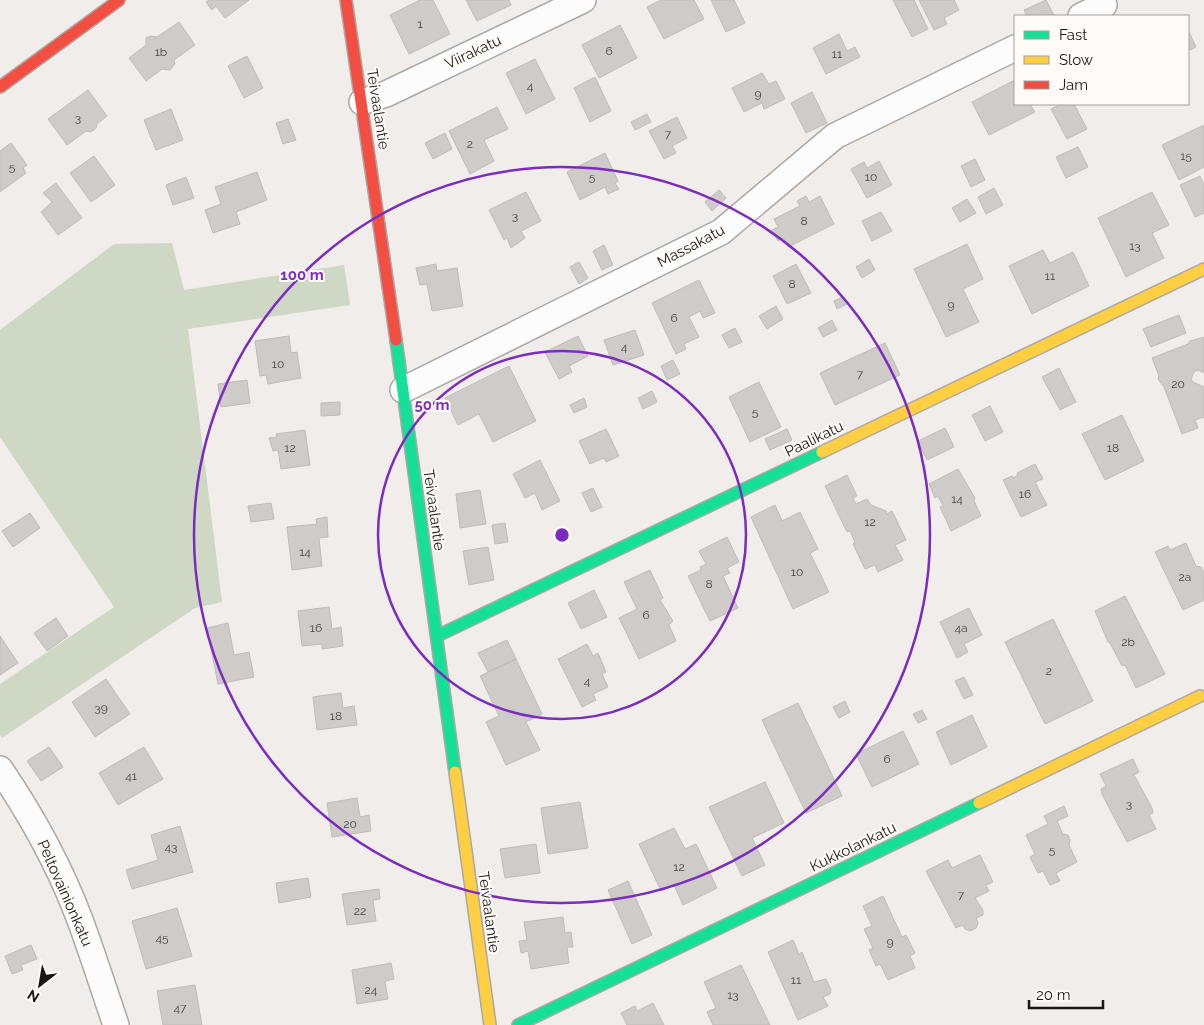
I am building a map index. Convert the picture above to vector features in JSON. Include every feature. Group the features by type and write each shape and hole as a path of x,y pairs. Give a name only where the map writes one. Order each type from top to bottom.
{"street":[{"path":"0,87 119,0"},
{"name":"Teivaalantie","path":"346,0 403,390 490,1025"},
{"name":"Viirakatu","path":"362,102 386,94 583,0"},
{"path":"1083,15 1104,5 1102,0"},
{"name":"Massakatu","path":"403,390 721,232 835,136 1014,48"},
{"name":"Paalikatu","path":"437,636 1204,269"},
{"name":"Kukkolankatu","path":"518,1025 1200,696"},
{"name":"Peltovainionkatu","path":"0,769 26,808 60,874 80,919 116,1025"}],"green space":[{"path":"172,243 184,290 344,265 350,305 188,329 222,602 195,608 2,738 0,735 0,684 114,607 0,437 0,330 114,244"}],"building":[{"path":"209,0 249,0 225,18 216,6 212,10 206,2"},
{"path":"420,0 433,0 450,34 409,54 390,15"},
{"path":"466,0 509,0 511,5 477,21"},
{"path":"661,0 694,0 704,19 664,39 647,7"},
{"path":"711,0 734,0 745,23 726,32"},
{"path":"893,0 914,0 928,29 912,37"},
{"path":"919,0 954,0 959,10 944,18 947,24 934,30"},
{"path":"1046,0 1054,15 1026,15 1024,10"},
{"path":"179,22 195,45 174,60 175,64 170,70 162,69 146,81 129,58 146,45 146,38 150,36 157,37"},
{"path":"620,25 637,58 599,78 582,45"},
{"path":"1189,32 1196,47 1189,50"},
{"path":"839,34 847,51 855,47 860,57 826,74 813,48"},
{"path":"247,56 263,88 244,98 228,66"},
{"path":"535,59 555,99 526,114 506,73"},
{"path":"762,73 769,84 776,81 785,99 764,109 762,103 744,112 732,88"},
{"path":"595,77 611,111 590,122 574,88"},
{"path":"1014,81 1014,105 1031,105 1035,112 989,135 972,102"},
{"path":"88,90 107,116 91,132 86,131 67,145 48,119"},
{"path":"812,92 827,123 806,133 791,103"},
{"path":"1060,105 1075,105 1087,129 1067,139 1051,109"},
{"path":"497,107 508,129 484,140 494,161 470,174 449,131"},
{"path":"171,109 183,140 156,150 144,120"},
{"path":"647,114 651,122 635,130 631,122"},
{"path":"677,117 687,138 672,146 676,153 664,159 649,131"},
{"path":"288,119 296,140 283,144 276,123"},
{"path":"1204,125 1204,167 1179,180 1162,145"},
{"path":"445,133 452,149 433,159 425,143"},
{"path":"11,143 27,165 23,168 26,173 0,192 0,151"},
{"path":"1078,147 1088,167 1066,178 1056,157"},
{"path":"605,153 618,181 615,183 619,189 608,194 605,187 580,200 567,172"},
{"path":"94,156 115,185 91,202 70,173"},
{"path":"975,159 985,180 971,187 961,166"},
{"path":"879,161 892,185 867,198 851,169 864,162 867,168"},
{"path":"257,172 267,200 236,212 240,224 213,233 205,210 221,204 215,187"},
{"path":"1200,176 1204,185 1204,213 1195,217 1180,185"},
{"path":"186,177 194,198 173,205 166,185"},
{"path":"56,183 82,218 58,235 41,212 52,202 43,193"},
{"path":"994,188 1003,205 986,214 978,197"},
{"path":"719,190 726,198 712,211 705,202"},
{"path":"526,192 541,221 521,231 525,238 511,248 507,238 504,240 489,210"},
{"path":"1152,192 1169,225 1152,233 1164,258 1126,277 1098,218"},
{"path":"806,196 809,202 820,196 834,224 788,247 784,238 778,241 772,230 778,227 774,219 800,206 797,201"},
{"path":"967,199 976,213 960,222 952,208"},
{"path":"881,212 892,231 872,241 862,221"},
{"path":"967,244 983,279 963,289 979,322 946,337 914,269"},
{"path":"604,245 613,265 602,270 593,251"},
{"path":"1043,250 1050,263 1073,252 1089,286 1032,314 1009,266"},
{"path":"869,259 875,270 862,278 856,267"},
{"path":"579,262 588,278 579,284 570,267"},
{"path":"436,264 437,271 457,268 463,306 432,311 427,284 420,285 416,268"},
{"path":"796,264 811,293 787,304 773,276"},
{"path":"699,280 715,313 703,318 700,311 689,317 699,337 684,344 686,349 676,354 652,303"},
{"path":"843,297 847,304 837,309 834,301"},
{"path":"776,306 783,319 767,329 759,316"},
{"path":"1179,315 1186,333 1151,347 1143,329"},
{"path":"832,320 837,330 823,337 818,328"},
{"path":"735,328 742,342 729,348 722,335"},
{"path":"635,330 644,355 613,365 604,340"},
{"path":"289,336 291,353 297,352 301,378 268,384 266,375 260,376 255,341"},
{"path":"578,336 588,356 569,366 572,372 559,379 545,352"},
{"path":"1204,337 1204,373 1198,370 1194,372 1191,379 1193,382 1204,387 1204,417 1195,420 1198,428 1182,434 1164,387 1158,379 1159,376 1152,358 1188,344 1190,341"},
{"path":"885,343 900,375 835,405 820,373"},
{"path":"673,360 680,374 667,380 661,366"},
{"path":"509,366 536,421 493,442 479,414 458,425 445,398"},
{"path":"1059,368 1076,402 1060,410 1042,377"},
{"path":"247,380 250,403 221,407 218,384"},
{"path":"759,382 781,427 750,442 729,397"},
{"path":"652,391 657,402 643,409 638,398"},
{"path":"584,398 587,407 574,413 570,405"},
{"path":"340,402 340,415 321,416 321,403"},
{"path":"990,406 1003,432 985,441 972,415"},
{"path":"1122,415 1144,461 1105,480 1082,434"},
{"path":"945,428 954,447 927,460 918,441"},
{"path":"606,429 619,456 606,462 604,458 590,464 579,441"},
{"path":"787,429 792,440 770,450 765,439"},
{"path":"305,430 310,465 281,469 278,450 273,451 269,438 277,437 276,434"},
{"path":"540,460 560,501 542,510 535,493 525,498 513,474"},
{"path":"1035,464 1043,479 1035,482 1047,505 1021,517 1003,480 1012,476 1013,478 1018,475 1017,473"},
{"path":"958,469 975,498 974,501 981,516 951,531 940,507 943,506 938,496 935,498 929,484"},
{"path":"847,475 857,496 853,498 856,504 867,499 871,505 886,511 887,514 892,511 906,540 895,545 903,560 878,572 875,565 865,569 853,544 855,542 850,531 847,532 825,486"},
{"path":"593,488 602,507 591,512 582,493"},
{"path":"480,490 486,524 460,528 456,494"},
{"path":"271,503 274,519 251,522 248,506"},
{"path":"775,505 782,521 800,512 818,549 810,553 829,592 793,609 751,517"},
{"path":"30,513 40,528 13,547 2,531"},
{"path":"327,517 328,537 319,538 322,566 292,570 287,527 317,524 316,519"},
{"path":"505,523 508,542 495,544 492,525"},
{"path":"727,537 739,562 727,568 730,573 723,576 738,608 710,621 688,576 701,570 700,567 706,564 699,551"},
{"path":"1186,543 1196,566 1201,567 1204,573 1204,600 1183,610 1155,552 1168,546 1170,550"},
{"path":"488,547 494,580 469,585 463,551"},
{"path":"650,570 663,598 660,600 673,621 669,625 676,641 639,659 619,618 637,609 624,582"},
{"path":"594,590 607,617 581,629 568,603"},
{"path":"1125,596 1165,674 1136,688 1125,665 1122,666 1108,642 1095,611"},
{"path":"329,607 332,629 341,627 343,646 322,649 322,644 302,646 298,611"},
{"path":"969,608 982,635 964,644 968,652 957,658 940,622"},
{"path":"56,618 68,636 47,651 34,633"},
{"path":"1053,619 1093,701 1045,724 1005,642"},
{"path":"228,623 234,655 249,652 254,677 218,684 207,628"},
{"path":"0,636 18,663 0,675"},
{"path":"507,640 516,659 488,672 478,653"},
{"path":"587,644 593,656 598,653 606,672 602,674 608,687 593,694 596,700 582,707 558,659"},
{"path":"516,659 542,714 526,722 540,750 506,765 486,722 499,716 480,676"},
{"path":"964,677 973,695 964,699 955,681"},
{"path":"106,679 130,714 95,737 72,702"},
{"path":"341,693 343,708 354,706 357,725 317,730 313,697"},
{"path":"845,701 850,712 839,718 833,707"},
{"path":"798,703 842,796 806,813 762,720"},
{"path":"922,710 927,719 918,723 913,714"},
{"path":"972,715 987,747 951,765 936,732"},
{"path":"903,731 919,764 872,787 856,754"},
{"path":"49,747 63,767 41,781 27,761"},
{"path":"144,747 163,779 118,805 99,773"},
{"path":"1133,759 1139,772 1134,775 1152,808 1153,813 1149,815 1156,829 1127,842 1102,794 1101,789 1106,786 1100,774"},
{"path":"765,782 784,823 752,838 765,865 742,876 709,807"},
{"path":"357,798 360,817 369,815 371,831 332,837 327,803"},
{"path":"580,802 588,848 548,854 541,808"},
{"path":"1064,806 1068,816 1057,821 1063,834 1068,835 1069,845 1077,862 1056,873 1060,881 1050,885 1043,871 1038,873 1030,857 1035,854 1026,835 1048,824 1044,816"},
{"path":"180,826 193,872 132,889 126,870 158,860 151,835"},
{"path":"674,828 685,849 696,844 717,888 683,905 674,885 661,891 639,844"},
{"path":"536,844 540,873 505,878 500,849"},
{"path":"980,855 993,882 986,885 989,891 975,898 983,910 983,915 976,918 978,923 976,928 970,931 965,929 963,925 956,928 926,871 948,860 952,868"},
{"path":"308,878 311,897 279,903 276,883"},
{"path":"628,881 652,935 632,944 608,890"},
{"path":"379,889 380,899 373,900 376,921 347,925 342,894"},
{"path":"883,896 902,937 906,935 915,953 910,956 915,968 888,980 880,964 876,966 869,950 873,948 864,929 872,926 863,906"},
{"path":"177,908 192,956 146,969 132,921"},
{"path":"563,917 565,933 571,932 573,947 567,947 569,963 531,969 528,951 521,953 519,941 527,940 524,922"},
{"path":"793,940 799,954 802,952 814,982 826,979 831,990 830,994 823,997 828,1006 798,1020 768,952"},
{"path":"31,945 37,959 21,965 23,970 12,974 5,956"},
{"path":"391,963 394,979 385,981 388,999 357,1004 352,970"},
{"path":"741,965 770,1025 713,1025 707,1012 716,1008 704,982"},
{"path":"195,985 202,1025 163,1025 157,991"},
{"path":"653,1003 664,1025 627,1025 621,1013 635,1006 637,1011"}],"traffic: fast":[{"path":"396,340 455,772"},
{"path":"437,636 822,452"},
{"path":"518,1025 979,803"}],"traffic: slow":[{"path":"822,452 1204,269"},
{"path":"979,803 1200,696"},
{"path":"455,772 490,1025"}],"traffic: jam":[{"path":"0,87 119,0"},
{"path":"346,0 396,340"}]}
